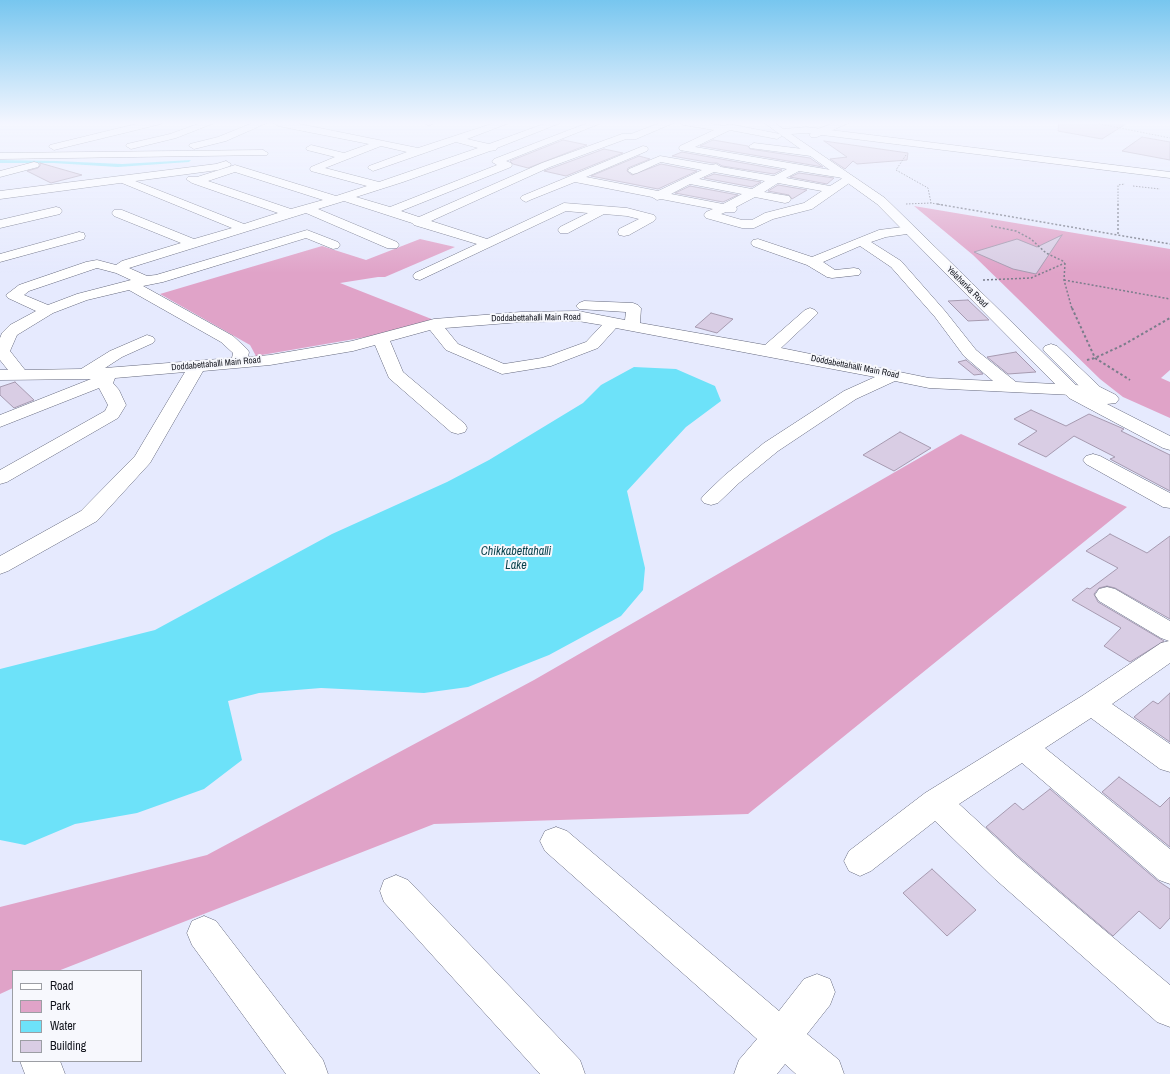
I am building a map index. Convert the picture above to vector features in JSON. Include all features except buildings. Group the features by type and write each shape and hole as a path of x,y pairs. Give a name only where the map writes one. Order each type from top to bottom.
{"street":[{"path":"0,191 146,172"},
{"path":"0,195 175,172"},
{"path":"176,172 196,181 292,214"},
{"path":"196,181 223,172"},
{"path":"249,172 389,212 487,243"},
{"path":"327,172 380,186"},
{"path":"121,270 122,267 127,264 341,199 419,172"},
{"path":"389,212 489,172"},
{"path":"418,222 530,172"},
{"path":"526,198 588,172"},
{"path":"642,204 708,172"},
{"path":"724,172 833,190"},
{"path":"790,172 754,193 705,218 748,225 769,216 808,206 833,190 846,177"},
{"path":"819,172 846,177"},
{"name":"Yelahanka Road","path":"839,172 881,201 1075,394 1170,444"},
{"name":"Yelahanka Road","path":"854,172 899,204 1012,312"},
{"path":"1110,172 1170,180"},
{"path":"1146,172 1170,175"},
{"path":"570,195 616,174"},
{"path":"574,178 769,216"},
{"path":"121,179 244,228"},
{"path":"690,181 785,199"},
{"path":"1,223 56,211 38,200"},
{"path":"420,276 564,206 627,212 650,218 624,232"},
{"path":"308,209 392,245"},
{"path":"564,230 602,210"},
{"path":"118,213 194,244"},
{"path":"812,262 884,233 910,230"},
{"path":"20,375 14,365 2,352 5,334 48,310 82,298 174,274 307,234 333,245"},
{"path":"0,258 79,236"},
{"path":"861,241 896,264 940,314 970,353 1011,387"},
{"path":"758,243 812,262 832,274 854,272"},
{"path":"68,252 97,264 121,270 138,283 227,339 242,352 239,363"},
{"path":"48,310 30,304 13,295 24,288 51,278 97,264"},
{"path":"562,306 633,308 632,325"},
{"path":"769,350 810,314"},
{"name":"Doddabettahalli Main Road","path":"94,377 122,372 270,360 353,346 434,324 521,317 578,316 769,350 929,383 1094,391"},
{"path":"434,324 452,347 502,369 545,362 592,345 613,322"},
{"path":"1039,338 1094,391 1170,430"},
{"path":"381,339 395,374 458,428"},
{"path":"0,421 94,377 116,354 147,340"},
{"path":"0,566 89,516 143,459 197,366"},
{"path":"0,375 94,377 110,390 118,405 112,414 0,478"},
{"path":"710,500 732,479 771,447 850,395 894,375"},
{"path":"0,406 9,413 0,421"},
{"path":"1093,460 1170,502"},
{"path":"1107,595 1170,632"},
{"path":"860,861 936,802 1092,704 1170,650"},
{"path":"1092,704 1170,760"},
{"path":"1024,747 1170,869"},
{"path":"936,802 1006,868 1170,1009"},
{"path":"556,841 825,1074"},
{"path":"396,891 566,1074"},
{"path":"204,932 309,1074"},
{"path":"753,1074 817,992"},
{"path":"40,1062 46,1074"}],"path":[{"path":"900,172 928,188 931,203"},
{"path":"1118,236 1118,185 1122,184 1160,189"},
{"path":"899,204 931,203 1170,244"},
{"path":"991,226 1016,231 1031,239 1046,253 1065,263"},
{"path":"979,280 1030,278 1065,263"},
{"path":"1065,263 1064,280 1074,314 1095,358 1130,380"},
{"path":"1064,280 1170,299"},
{"path":"1095,358 1123,345 1170,318"}],"green space":[{"path":"914,206 1170,249 1170,370 1161,378 1170,382 1170,418 1123,397 1100,379 973,255"},
{"path":"420,239 455,247 385,277 340,283 434,320 372,336 256,356 250,345 160,294 322,246 366,260"},
{"path":"961,434 1127,507 748,814 434,824 61,970 12,970 12,988 0,994 0,907 207,855 534,680"}],"water":[{"name":"Chikkabettahalli Lake","path":"634,367 676,369 715,386 721,401 686,427 627,491 645,568 643,590 621,616 549,655 468,687 424,693 321,688 259,693 228,701 242,760 204,789 137,813 75,824 25,845 0,840 0,669 155,630 332,534 447,482 489,460 583,403 601,385"}]}
